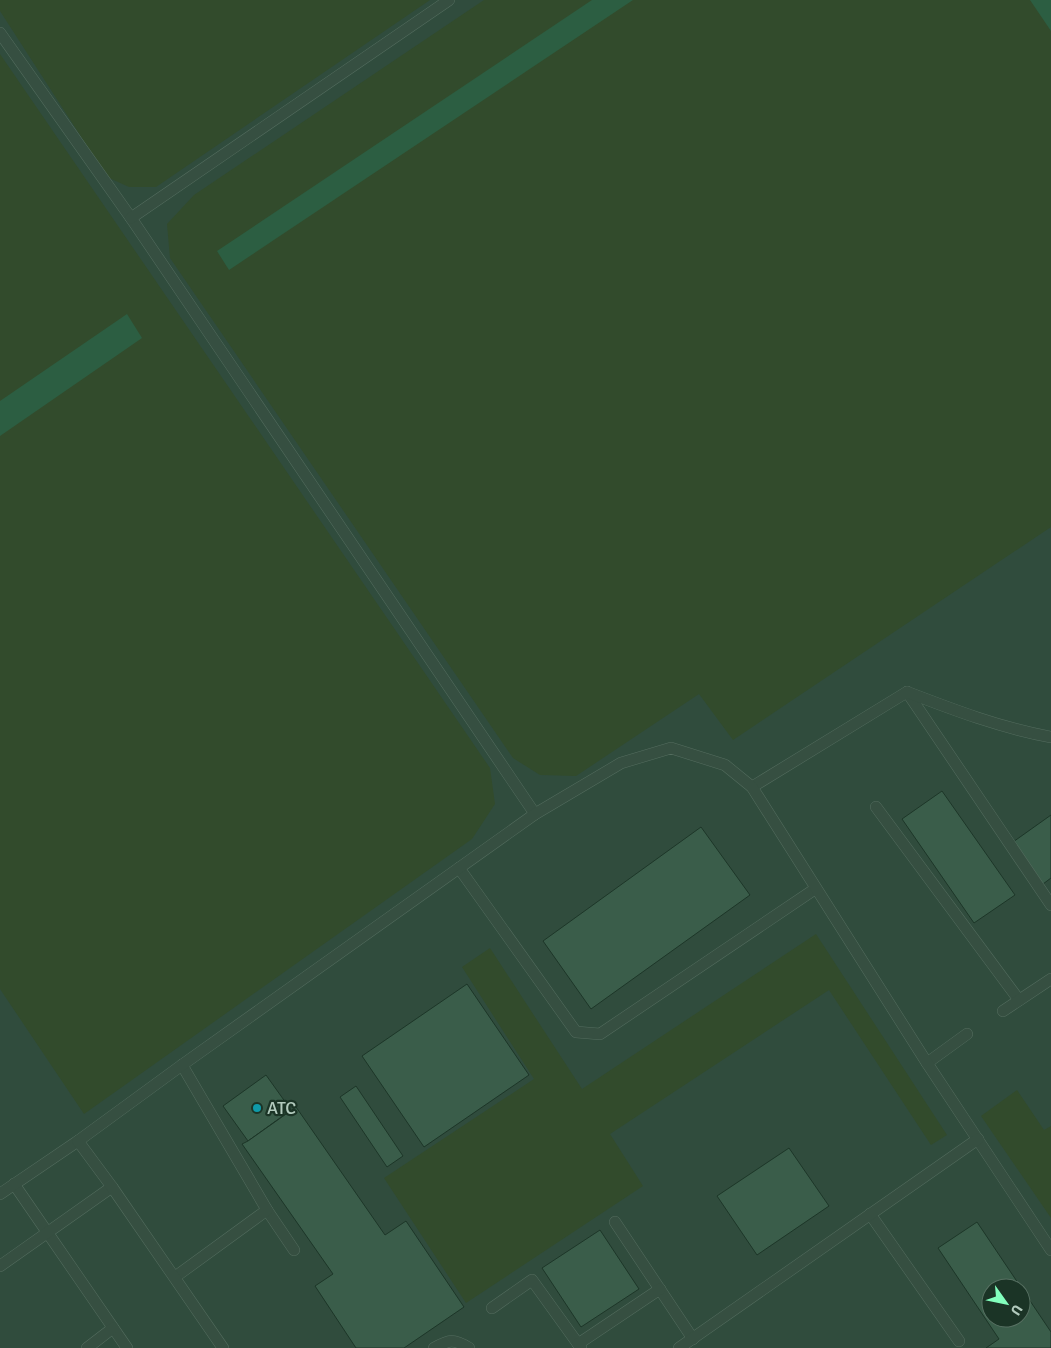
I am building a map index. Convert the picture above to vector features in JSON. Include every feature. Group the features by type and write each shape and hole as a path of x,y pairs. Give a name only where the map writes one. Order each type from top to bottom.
{"lane":[{"path":"131,218 449,0"},
{"path":"0,33 131,218 535,814"},
{"path":"752,788 906,692"},
{"path":"906,692 958,712 1018,731 1051,737"},
{"path":"906,692 1051,905"},
{"path":"0,1194 78,1141 535,814 621,763 671,748 725,765 752,788 927,1063 1051,1250"},
{"path":"876,807 1019,1000"},
{"path":"459,868 576,1032 600,1034 815,889"},
{"path":"1003,1011 1051,979"},
{"path":"927,1063 967,1034"},
{"path":"182,1065 267,1210 294,1250"},
{"path":"679,1348 978,1139"},
{"path":"78,1141 223,1348"},
{"path":"14,1184 127,1348"},
{"path":"0,1266 112,1188"},
{"path":"174,1277 267,1210"},
{"path":"870,1214 960,1341"},
{"path":"615,1222 693,1339"},
{"path":"492,1308 532,1280 579,1346 660,1289"},
{"path":"87,1348 114,1328"},
{"path":"434,1348 448,1340 460,1342 469,1348"}],"shaded area":[{"path":"0,0 1051,0 1051,1348 0,1348"},
{"path":"0,0 430,0 156,187 129,187 107,177 0,11"},
{"path":"484,0 1051,0 1051,527 733,740 699,694 576,776 540,775 513,758 170,258 167,224 194,195"},
{"path":"592,0 633,0 229,270 217,251"},
{"path":"1030,0 1051,0 1051,31"},
{"path":"0,54 490,768 495,804 472,839 84,1114 0,989"},
{"path":"127,314 142,338 0,436 0,401"},
{"path":"816,934 947,1135 931,1145 829,990 610,1134 643,1186 466,1303 384,1178 534,1079 462,967 490,948 582,1089"},
{"path":"1017,1090 1044,1130 1051,1126 1051,1218 981,1116"}],"building":[{"path":"942,791 1015,895 974,923 902,819"},
{"path":"1051,815 1051,878 1043,884 1013,842"},
{"path":"701,827 750,895 591,1009 543,941"},
{"path":"467,984 529,1075 424,1147 362,1056"},
{"name":"ATC","path":"266,1075 291,1110 248,1141 223,1106"},
{"path":"356,1086 403,1156 387,1167 340,1097"},
{"path":"296,1107 385,1235 406,1221 464,1307 404,1348 356,1348 315,1286 333,1274 242,1144"},
{"path":"789,1148 829,1206 757,1255 717,1196"},
{"path":"977,1222 1015,1278 981,1278 981,1312 938,1248"},
{"path":"600,1230 639,1289 581,1327 542,1268"},
{"path":"1031,1302 1051,1332 1051,1348 986,1348 999,1339 992,1328 1031,1328"}],"place":[{"name":"ATC","path":"257,1108"}]}
